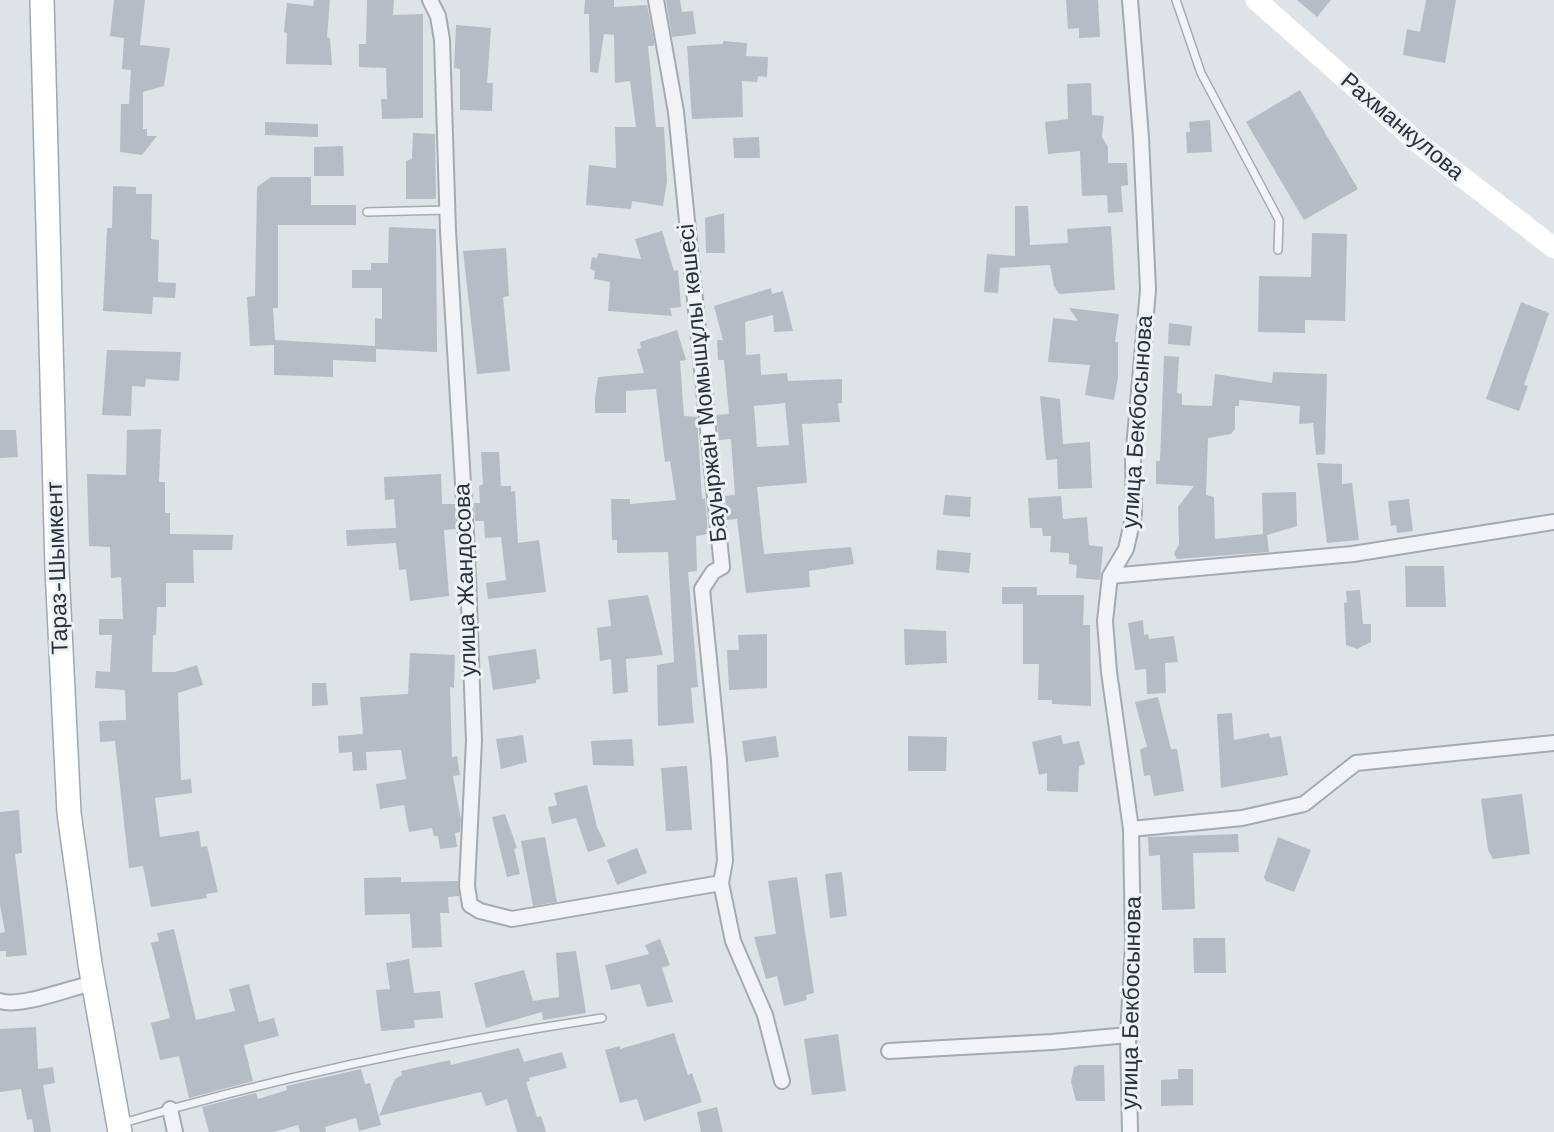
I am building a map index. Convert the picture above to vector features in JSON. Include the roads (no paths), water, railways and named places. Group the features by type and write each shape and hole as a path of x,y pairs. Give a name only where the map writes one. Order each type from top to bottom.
{"main road":[{"name":"Тараз-Шымкент","path":"42,0 55,485 69,813 119,1128"}],"street":[{"name":"улица Жандосова","path":"430,0 438,16 442,40 447,210 467,551 474,741 467,886 470,905 480,911 512,919 721,883"},
{"name":"Бауыржан Момышұлы көшесі","path":"656,0 676,112 722,567 713,572 702,589 719,760 725,861 721,883 733,941 765,1015 782,1081"},
{"name":"улица Бекбосынова","path":"1130,0 1141,137 1148,290 1133,459 1134,514 1126,549 1110,576 1105,621 1109,673 1131,829 1133,893 1128,1035 1130,1132"},
{"name":"Рахманкулова","path":"1256,0 1418,142 1554,248"},
{"path":"1110,576 1353,554 1554,522"},
{"path":"1131,829 1242,818 1304,804 1356,763 1554,743"},
{"path":"0,1001 24,1004 37,996 94,983"},
{"path":"889,1051 1128,1035"},
{"path":"170,1109 175,1132"}],"lane":[{"path":"1177,0 1200,73 1279,220 1278,250"},
{"path":"367,212 447,210"},
{"path":"119,1128 170,1109 402,1052 602,1018"}]}
